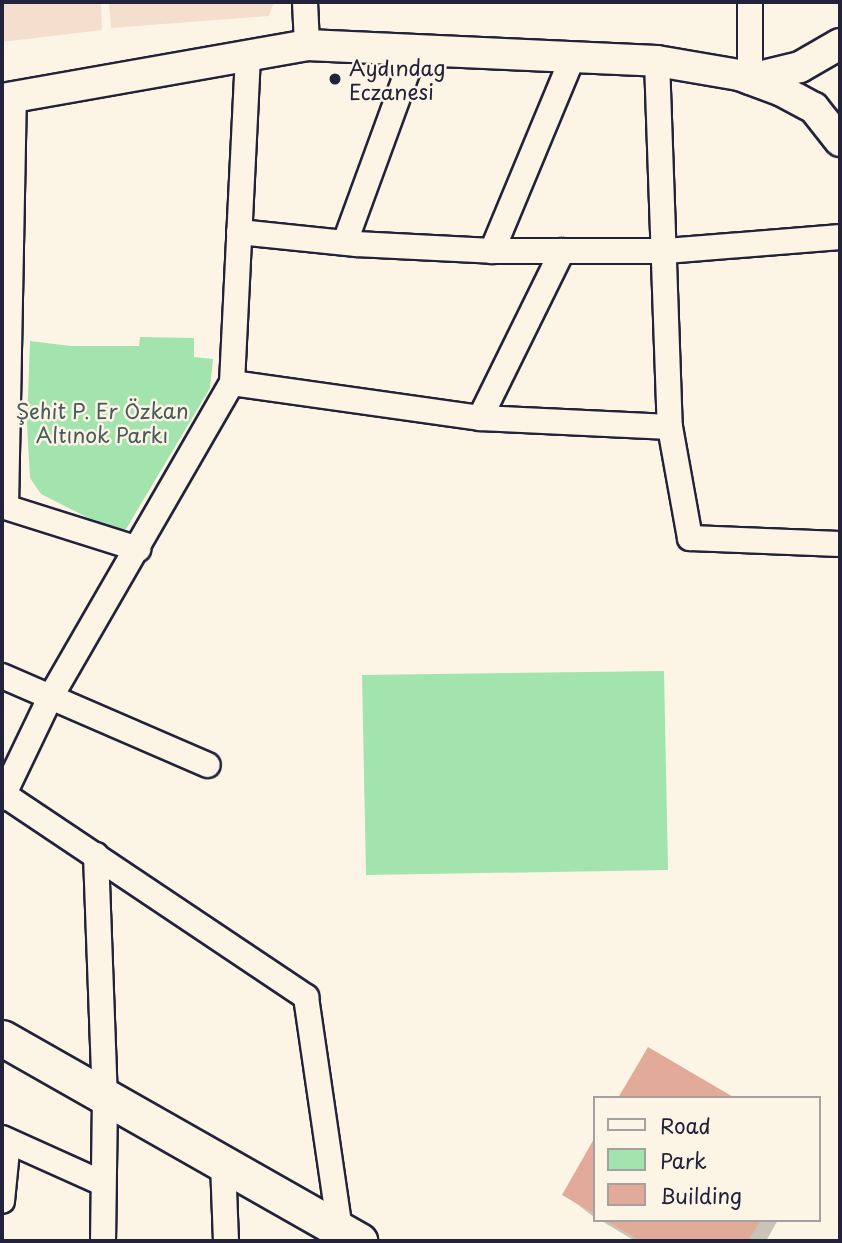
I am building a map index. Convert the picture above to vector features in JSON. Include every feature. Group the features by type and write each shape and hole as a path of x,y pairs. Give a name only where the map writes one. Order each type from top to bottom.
{"main road":[{"path":"2,1038 350,1236"}],"street":[{"path":"305,2 307,45"},
{"path":"750,2 750,79"},
{"path":"750,79 800,67 840,44"},
{"path":"138,549 4,506 8,98 307,45 657,61 750,79 782,91 814,108 840,141"},
{"path":"345,242 415,51"},
{"path":"248,57 232,383 50,698 3,796 96,855 306,998 350,1236"},
{"path":"492,251 572,59"},
{"path":"657,61 666,251 670,427 690,538 840,544"},
{"path":"239,232 492,251 666,251 840,237"},
{"path":"480,418 562,251"},
{"path":"232,383 480,418 670,427"},
{"path":"2,676 208,765"},
{"path":"96,855 105,1099 103,1241"},
{"path":"2,1201 5,1139 102,1183"},
{"path":"223,1163 226,1241"}],"shaded area":[{"path":"2,2 101,2 102,30 2,42"},
{"path":"109,2 274,2 269,16 111,28"}],"green space":[{"name":"Şehit P. Er Özkan Altınok Parkı","path":"140,337 194,338 194,357 213,359 210,388 126,529 116,532 41,494 30,478 27,424 30,341 71,346 139,346"},
{"path":"664,671 668,870 366,875 362,675"}],"building":[{"path":"648,1047 732,1096 619,1096"},
{"path":"594,1139 594,1213 562,1195"},
{"path":"608,1222 760,1222 748,1241 641,1241"}],"place":[{"name":"Aydındag Eczanesi","path":"335,79"}]}
